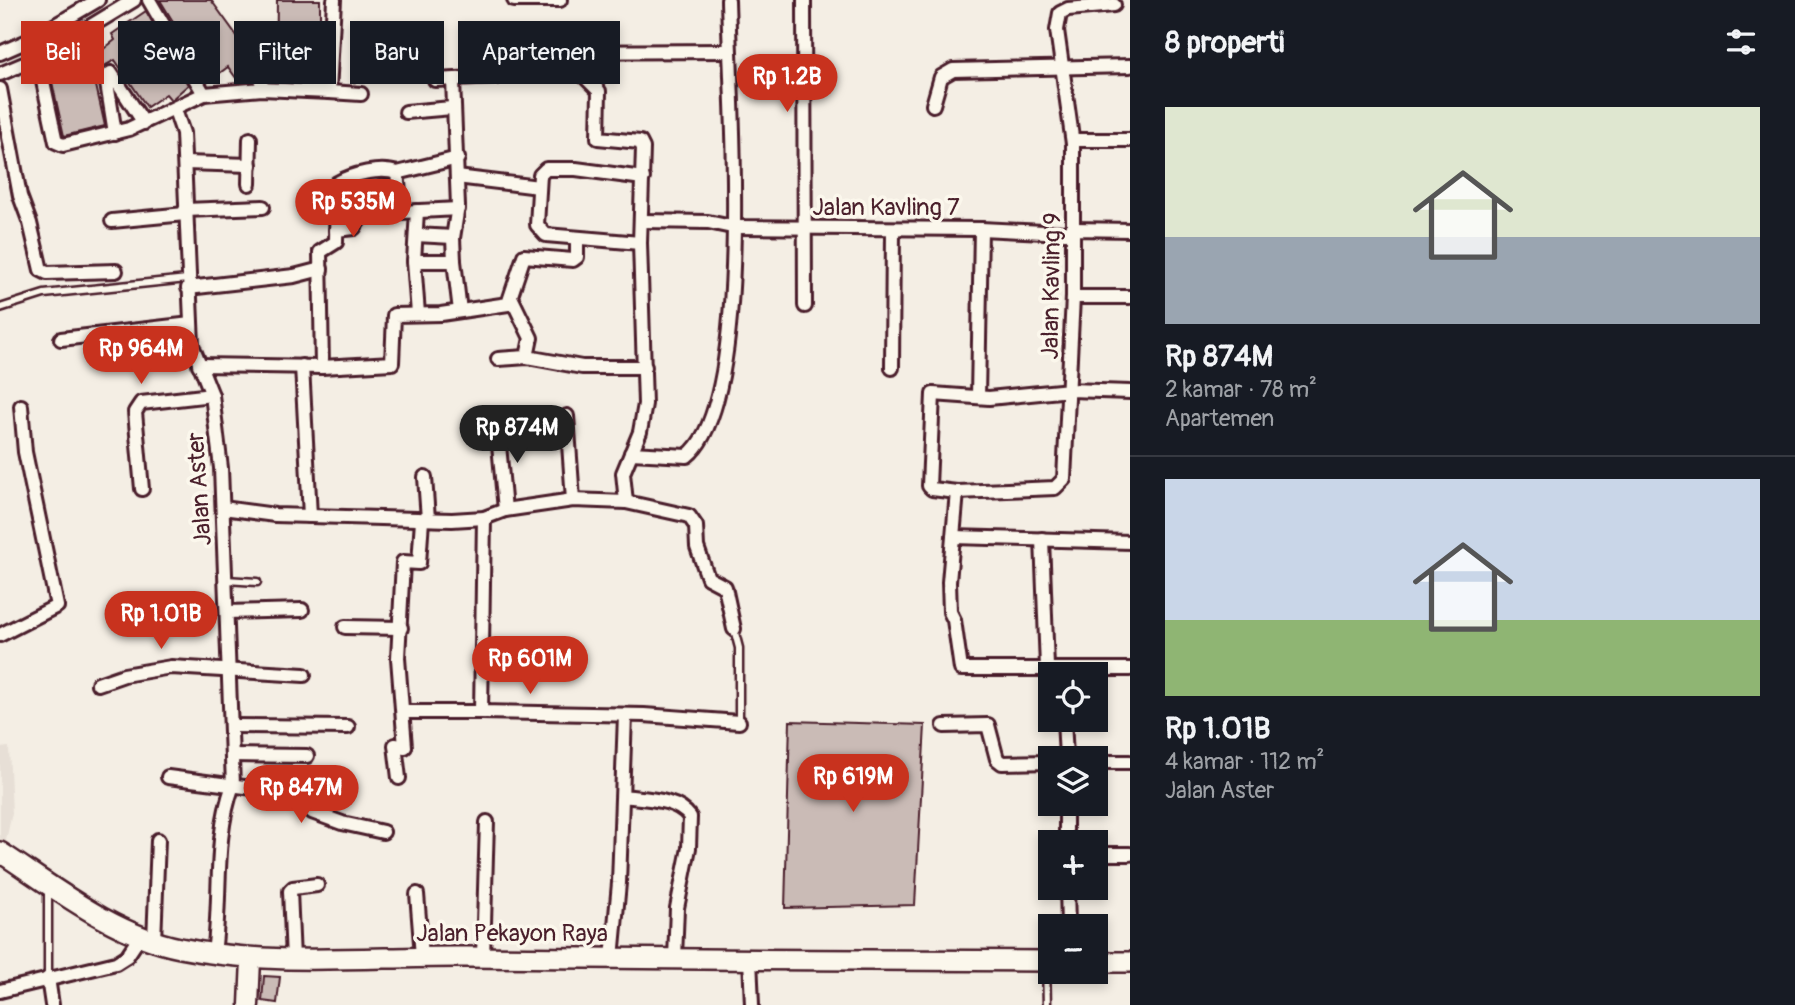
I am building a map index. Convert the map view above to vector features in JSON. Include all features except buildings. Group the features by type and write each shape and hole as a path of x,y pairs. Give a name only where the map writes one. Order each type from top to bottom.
{"main road":[{"name":"Jalan Pekayon Raya","path":"0,852 102,917 148,938 180,948 251,959 422,956 1038,961"},
{"path":"1108,961 1130,962"}],"street":[{"path":"0,53 98,0"},
{"path":"101,21 134,0"},
{"path":"149,0 204,94"},
{"path":"329,92 334,0"},
{"path":"514,0 560,0"},
{"path":"631,453 687,456 698,445 709,423 724,381 731,329 728,0"},
{"path":"804,0 802,228 805,306"},
{"name":"Jalan Kavling 9","path":"978,397 933,394 928,476 932,489 957,492 1055,488 1060,485 1064,479 1070,390 1074,229 1073,140 1058,30 1060,13 1068,9 1084,4 1114,5"},
{"path":"78,13 83,21"},
{"path":"620,52 729,51"},
{"path":"0,74 21,65"},
{"path":"933,105 942,77 953,70 1062,65 1130,66"},
{"path":"115,133 106,77 111,73 144,123"},
{"path":"444,80 458,80"},
{"path":"453,80 452,108 458,158 458,209 453,237 460,312"},
{"path":"44,84 57,144 115,133 176,110 204,94 262,89 361,94"},
{"path":"261,84 262,89"},
{"path":"592,84 599,91 598,138 640,142 643,148 640,243 645,404 640,432 623,473 626,502"},
{"path":"0,89 20,197 30,223 40,270 47,273 116,271"},
{"path":"407,112 452,108"},
{"name":"Jalan Aster","path":"176,110 183,133 192,345 212,395 223,508 233,785 223,813 218,846 219,915 214,953"},
{"path":"250,139 250,184"},
{"path":"1073,140 1130,140"},
{"path":"322,367 320,252 336,242 337,183 388,170 397,173 458,158"},
{"path":"185,163 250,165"},
{"path":"640,243 546,235 537,225 540,175 547,169 643,178"},
{"path":"397,173 401,211"},
{"path":"457,177 539,187"},
{"path":"112,221 185,212 263,207"},
{"path":"336,230 355,228 363,214 458,209"},
{"path":"417,211 414,261 418,314"},
{"name":"Jalan Kavling 7","path":"642,220 708,222 732,227 981,229 1065,233 1074,229 1130,230"},
{"path":"981,229 978,397 1026,396 1070,390 1130,392"},
{"path":"892,368 894,230"},
{"path":"416,235 453,237"},
{"path":"198,365 322,367 392,363 392,318 460,312 508,304 524,256 573,260 577,257 577,239"},
{"path":"414,261 454,261"},
{"path":"188,284 294,276 321,269"},
{"path":"511,297 531,338 527,357"},
{"path":"1073,297 1130,297"},
{"path":"61,339 191,324"},
{"path":"498,359 527,357 582,367 645,367"},
{"path":"302,366 310,516"},
{"path":"142,489 135,412 141,403 212,395"},
{"path":"0,635 57,606 26,457 21,406"},
{"path":"567,416 572,500"},
{"path":"497,424 505,510"},
{"path":"398,778 395,745 405,747 398,658 403,562 419,563 425,519 425,477"},
{"path":"957,492 950,612 954,620 961,669 1038,667"},
{"path":"223,508 238,513 310,516 484,518 505,510 572,500 626,502 689,516 696,526 697,547 708,578 725,587 734,629"},
{"path":"481,712 484,518"},
{"path":"953,537 1130,542"},
{"path":"1042,539 1047,662"},
{"path":"227,612 302,610"},
{"path":"345,627 401,628"},
{"path":"98,684 124,675 170,667 304,675"},
{"path":"1108,670 1130,669"},
{"path":"403,712 625,715 739,722"},
{"path":"612,958 623,796 625,715"},
{"path":"944,726 988,725 997,759 1002,763 1038,762"},
{"path":"232,726 348,727"},
{"path":"233,755 307,756"},
{"path":"1108,762 1130,762"},
{"path":"168,777 306,795 312,812 342,824 383,832"},
{"path":"623,796 666,802 681,808 690,817 689,848 677,908 675,958"},
{"path":"483,957 487,822"},
{"path":"0,991 116,963 148,938 158,840"},
{"path":"1108,854 1130,854"},
{"path":"292,959 290,891 317,885"},
{"path":"417,894 422,956"},
{"path":"249,1005 251,959"},
{"path":"750,959 752,1005"},
{"path":"48,978 52,1005"}],"lane":[{"path":"0,308 44,295 188,284"},
{"path":"226,580 257,582"},
{"path":"734,629 739,648 739,722"},
{"path":"48,978 46,926 49,885"},
{"path":"1047,984 1047,1005"}],"shaded area":[{"path":"9,747 12,813 0,868 0,748"}]}
